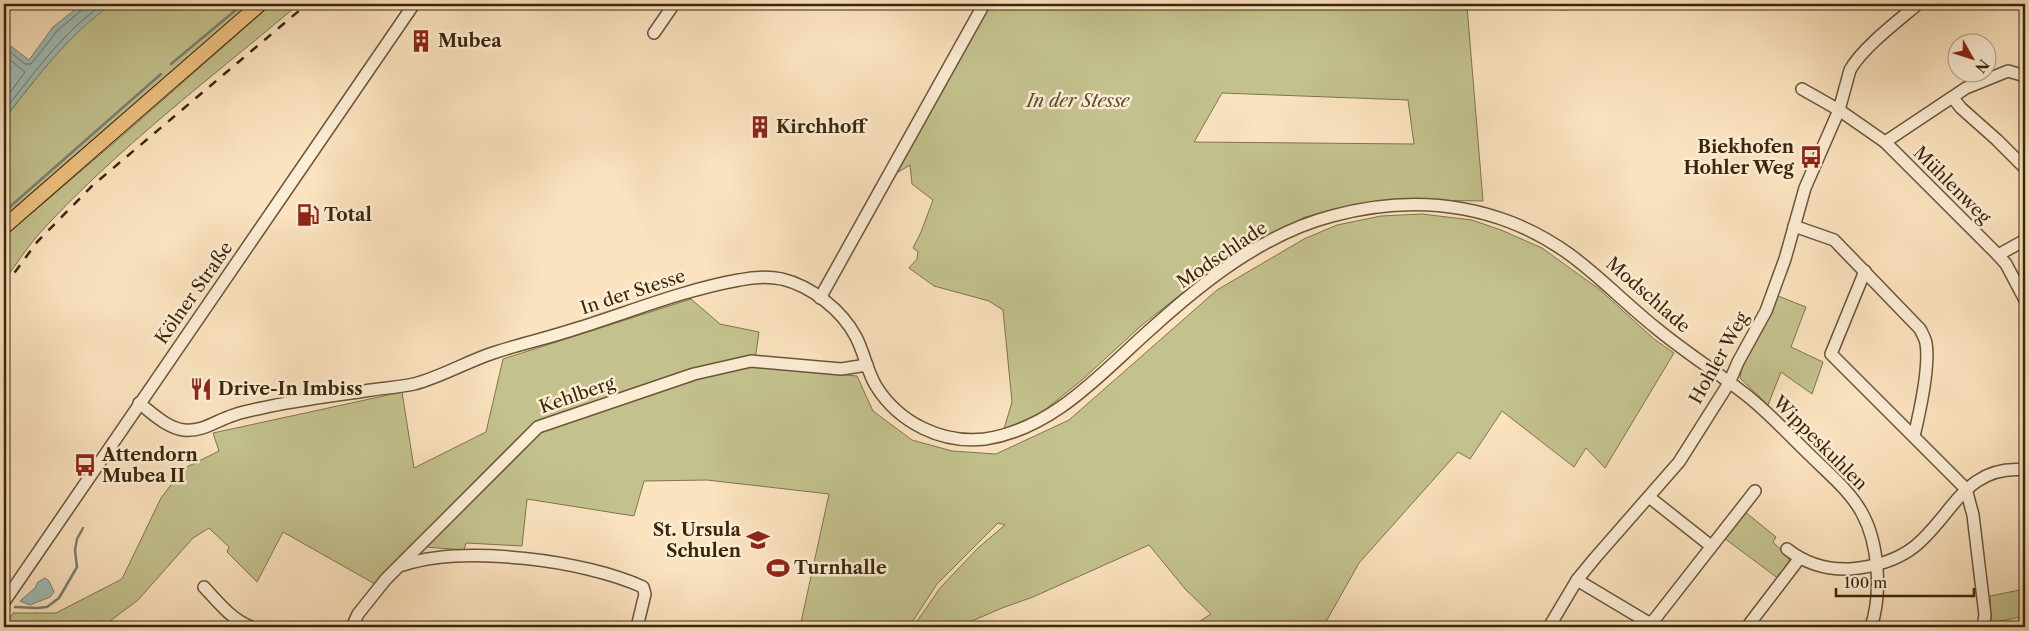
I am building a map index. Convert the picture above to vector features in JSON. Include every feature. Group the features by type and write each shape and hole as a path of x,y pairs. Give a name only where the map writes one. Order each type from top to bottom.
{"main road":[{"path":"4,227 260,4"}],"street":[{"name":"Kölner Straße","path":"4,602 414,4"},
{"path":"654,33 674,4"},
{"path":"820,298 984,4"},
{"name":"Hohler Weg","path":"1549,627 1578,580 1595,558 1679,462 1729,383 1738,362 1766,311 1785,259 1805,188 1839,110 1853,64 1918,4"},
{"path":"1885,142 1966,88 2002,73 2012,71 2025,76"},
{"path":"1802,89 1839,110"},
{"path":"1953,98 1961,108 2025,168"},
{"name":"Mühlenweg","path":"1839,110 1885,142 1998,255 2006,264 2025,300"},
{"name":"Modschlade","path":"820,298 837,311 847,323 857,338 873,381 879,391 901,415 936,435 975,440 1005,435 1038,422 1064,406 1180,304 1239,260 1270,241 1328,217 1389,204 1423,203 1459,207 1504,219 1564,249 1589,268 1652,325 1729,383"},
{"path":"1794,226 1834,240 1920,329 1926,341 1922,401 1914,436"},
{"path":"1998,255 2025,240"},
{"path":"1866,271 1831,354 1966,489 1973,515 1984,615 1983,627"},
{"name":"In der Stesse","path":"139,403 169,426 176,429 192,430 208,426 234,415 281,404 410,385 448,372 485,355 574,330 697,289 734,281 756,278 779,278 793,283 820,298"},
{"name":"Kehlberg","path":"352,627 358,614 372,595 538,427 550,421 694,374 751,360 840,369 867,365"},
{"name":"Wippeskuhlen","path":"1729,383 1754,401 1849,494 1859,507 1867,523 1876,566 1878,600 1871,627"},
{"path":"1787,549 1799,559 1828,568 1847,569 1876,566 1905,553 1915,546 1966,489 1978,480 2006,470 2025,470"},
{"path":"1578,580 1649,623 1654,620 1710,546 1755,491"},
{"path":"1648,497 1710,546"},
{"path":"401,566 416,561 466,555 579,567 626,579 643,587 645,594 637,627"},
{"path":"1747,627 1799,559"},
{"path":"204,587 232,617 250,627"}],"green space":[{"path":"112,4 250,4 4,219 4,119 70,39 88,20"},
{"path":"272,4 299,4 165,115 99,173 38,235 4,281 4,237"},
{"path":"987,4 1475,4 1467,6 1483,201 1416,200 1360,206 1305,217 1229,256 1142,325 1082,380 1041,413 1004,429 1012,402 1003,310 989,301 934,286 909,268 917,259 918,252 913,248 933,200 912,184 910,165 890,177","holes":["1222,93 1408,100 1414,144 1194,142"]},
{"path":"1482,4 1621,4 1563,10"},
{"path":"1422,214 1472,220 1542,248 1599,289 1654,339 1674,353 1605,468 1586,448 1574,467 1502,411 1470,459 1458,452 1359,563 1323,627 1191,627 1211,614 1186,590 1149,545 1033,597 958,627 913,627 940,588 978,548 1005,525 998,523 937,584 909,627 800,627 829,494 707,480 644,481 634,516 527,499 522,546 466,543 464,550 412,546 375,584 283,532 257,582 227,552 229,547 209,528 193,538 138,600 102,627 4,627 13,613 56,613 122,579 161,498 183,469 219,451 213,433 402,392 414,468 486,432 503,359 691,299 720,324 759,332 754,367 857,376 873,411 912,440 952,451 996,454 1069,420 1217,290 1304,239 1337,225 1381,216"},
{"path":"1778,296 1806,307 1791,347 1823,362 1812,394 1781,372 1768,405 1740,378 1742,367 1763,330"},
{"path":"1744,511 1776,537 1773,542 1789,558 1789,564 1779,579 1724,538"},
{"path":"2025,589 2025,616 1991,623 1990,596"}],"water":[{"path":"82,4 112,4 67,43 41,72 4,119 4,41 29,60 53,27"},
{"path":"45,578 49,581 54,592 50,597 30,605 20,601 35,588 38,582"}],"waterway":[{"path":"171,64 243,4"},
{"path":"4,212 161,74"},
{"path":"15,607 47,607 59,598 77,567 75,550 77,539 83,528"}],"railway":[{"path":"4,287 37,242 92,186 307,4"}],"place":[{"name":"Mubea","path":"421,41"},
{"name":"Kirchhoff","path":"760,127"},
{"name":"Biekhofen Hohler Weg","path":"1811,157"},
{"name":"Total","path":"308,215"},
{"name":"Drive-In Imbiss","path":"201,389"},
{"name":"Attendorn Mubea II","path":"85,465"},
{"name":"St. Ursula Schulen","path":"758,540"},
{"name":"Turnhalle","path":"778,568"}]}
